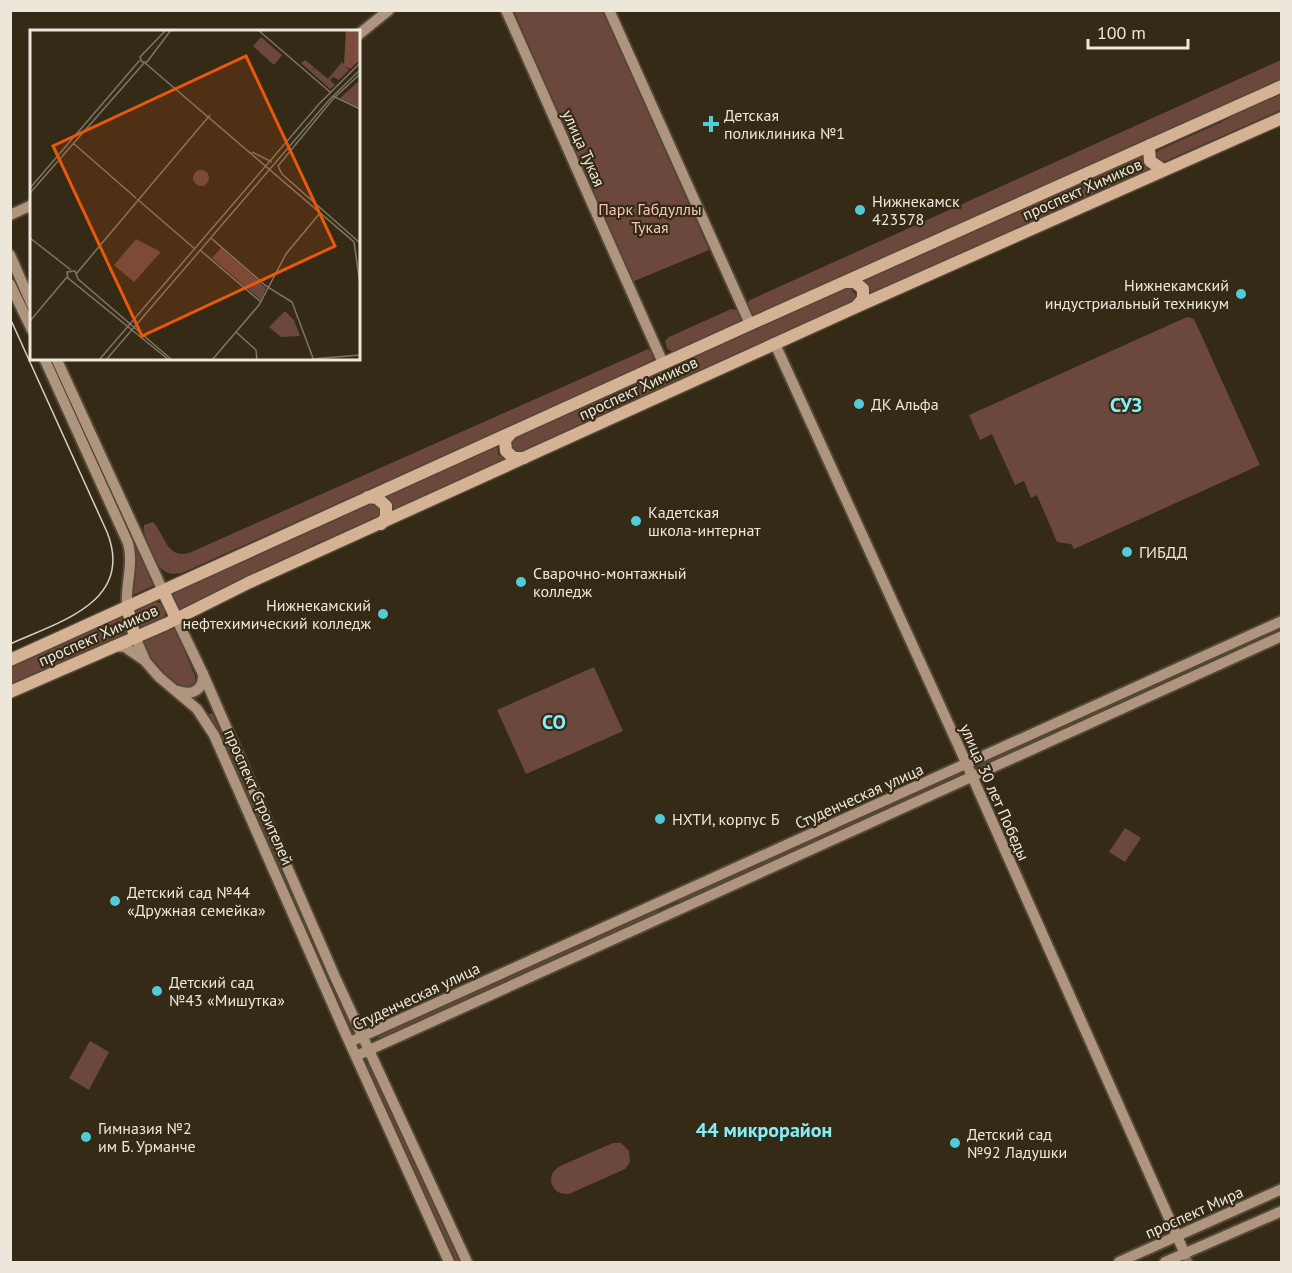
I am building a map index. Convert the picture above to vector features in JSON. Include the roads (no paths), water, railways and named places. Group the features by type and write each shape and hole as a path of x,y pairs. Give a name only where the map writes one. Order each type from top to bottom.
{"main road":[{"path":"360,33 389,10"},
{"name":"улица Тукая","path":"506,10 663,363"},
{"path":"609,10 750,324"},
{"name":"проспект Химиков","path":"10,660 663,363 1281,86"},
{"name":"проспект Химиков","path":"10,692 856,307 1281,118"},
{"path":"1150,145 1150,161 1163,170"},
{"path":"10,215 30,206"},
{"path":"10,255 30,300"},
{"path":"845,283 855,282 862,289 863,299 856,307"},
{"path":"10,284 30,326"},
{"name":"улица 30 лет Победы","path":"775,344 966,764 1186,1258"},
{"name":"проспект Строителей","path":"45,360 128,543 131,557 127,608 135,637 146,662 204,718 450,1263"},
{"name":"проспект Строителей","path":"57,360 203,674 362,1036 467,1263"},
{"path":"512,432 505,440 506,451 514,458 525,458"},
{"path":"368,497 377,498 386,506 386,517 381,524"},
{"name":"Студенческая улица","path":"350,1042 1281,621"},
{"name":"Студенческая улица","path":"356,1056 1281,636"},
{"path":"113,646 130,650 146,662"},
{"path":"1172,670 1177,670 1181,674 1181,680 1178,682"},
{"path":"172,689 188,693 196,691 203,682 203,674"},
{"path":"204,718 206,710 218,710"},
{"path":"1057,722 1055,731 1064,734"},
{"path":"672,898 673,906 678,909"},
{"path":"659,904 665,911 665,915"},
{"name":"проспект Мира","path":"1119,1263 1281,1189"},
{"path":"1166,1263 1186,1258 1281,1211"}],"tram line":[{"path":"10,318 107,532 113,556 111,576 102,592 87,606 50,627 10,644"}],"place":[{"name":"Детская поликлиника №1","path":"711,124"},
{"name":"Нижнекамск 423578","path":"860,210"},
{"name":"Нижнекамский индустриальный техникум","path":"1241,294"},
{"name":"ДК Альфа","path":"859,404"},
{"name":"Кадетская школа-интернат","path":"636,521"},
{"name":"ГИБДД","path":"1127,552"},
{"name":"Сварочно-монтажный колледж","path":"521,582"},
{"name":"Нижнекамский нефтехимический колледж","path":"383,614"},
{"name":"НХТИ, корпус Б","path":"660,819"},
{"name":"Детский сад №44 «Дружная семейка»","path":"115,901"},
{"name":"Детский сад №43 «Мишутка»","path":"157,991"},
{"name":"Гимназия №2 им Б. Урманче","path":"86,1137"},
{"name":"Детский сад №92 Ладушки","path":"955,1143"}],"district":[{"name":"СУЗ","path":"1126,405"},
{"name":"СО","path":"554,722"},
{"name":"44 микрорайон","path":"764,1130"}],"park label":[{"name":"Парк Габдуллы Тукая","path":"650,218"}]}
